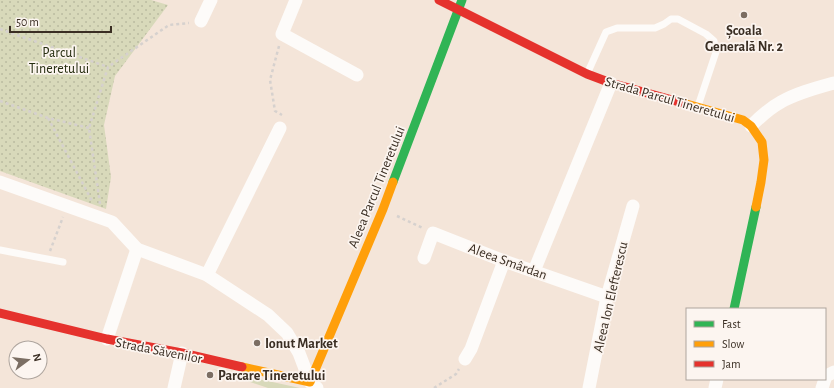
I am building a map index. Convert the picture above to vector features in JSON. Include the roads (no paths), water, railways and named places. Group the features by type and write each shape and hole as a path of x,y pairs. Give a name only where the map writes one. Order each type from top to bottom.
{"street":[{"path":"201,21 211,0"},
{"path":"296,0 282,34 357,75"},
{"name":"Strada Parcul Tineretului","path":"439,0 587,74 611,83 698,106 743,120 751,126 762,142 764,160 762,182 734,308"},
{"name":"Aleea Parcul Tineretului","path":"314,385 384,209 462,0"},
{"path":"751,126 764,113 780,102 808,90 834,82"},
{"path":"534,271 611,83"},
{"path":"207,275 280,128"},
{"path":"0,182 112,222 137,249 207,275 268,315 287,333 299,353 314,385"},
{"name":"Aleea Ion Elefterescu","path":"589,388 607,297 633,206"},
{"name":"Aleea Smârdan","path":"424,258 433,233 504,261 607,297"},
{"path":"107,339 137,249"},
{"path":"465,360 471,349 504,261"},
{"name":"Strada Săvenilor","path":"0,313 107,339 182,353 314,385"},
{"path":"174,388 182,353"}],"lane":[{"path":"587,74 606,32 617,28 655,28 671,19 678,19 706,34 714,41 716,52 698,106"},
{"path":"0,250 63,262"}],"place":[{"name":"Școala Generală Nr. 2","path":"744,15"},
{"name":"Ionut Market","path":"257,343"},
{"name":"Parcare Tineretului","path":"210,375"}],"park label":[{"name":"Parcul Tineretului","path":"59,60"}]}
